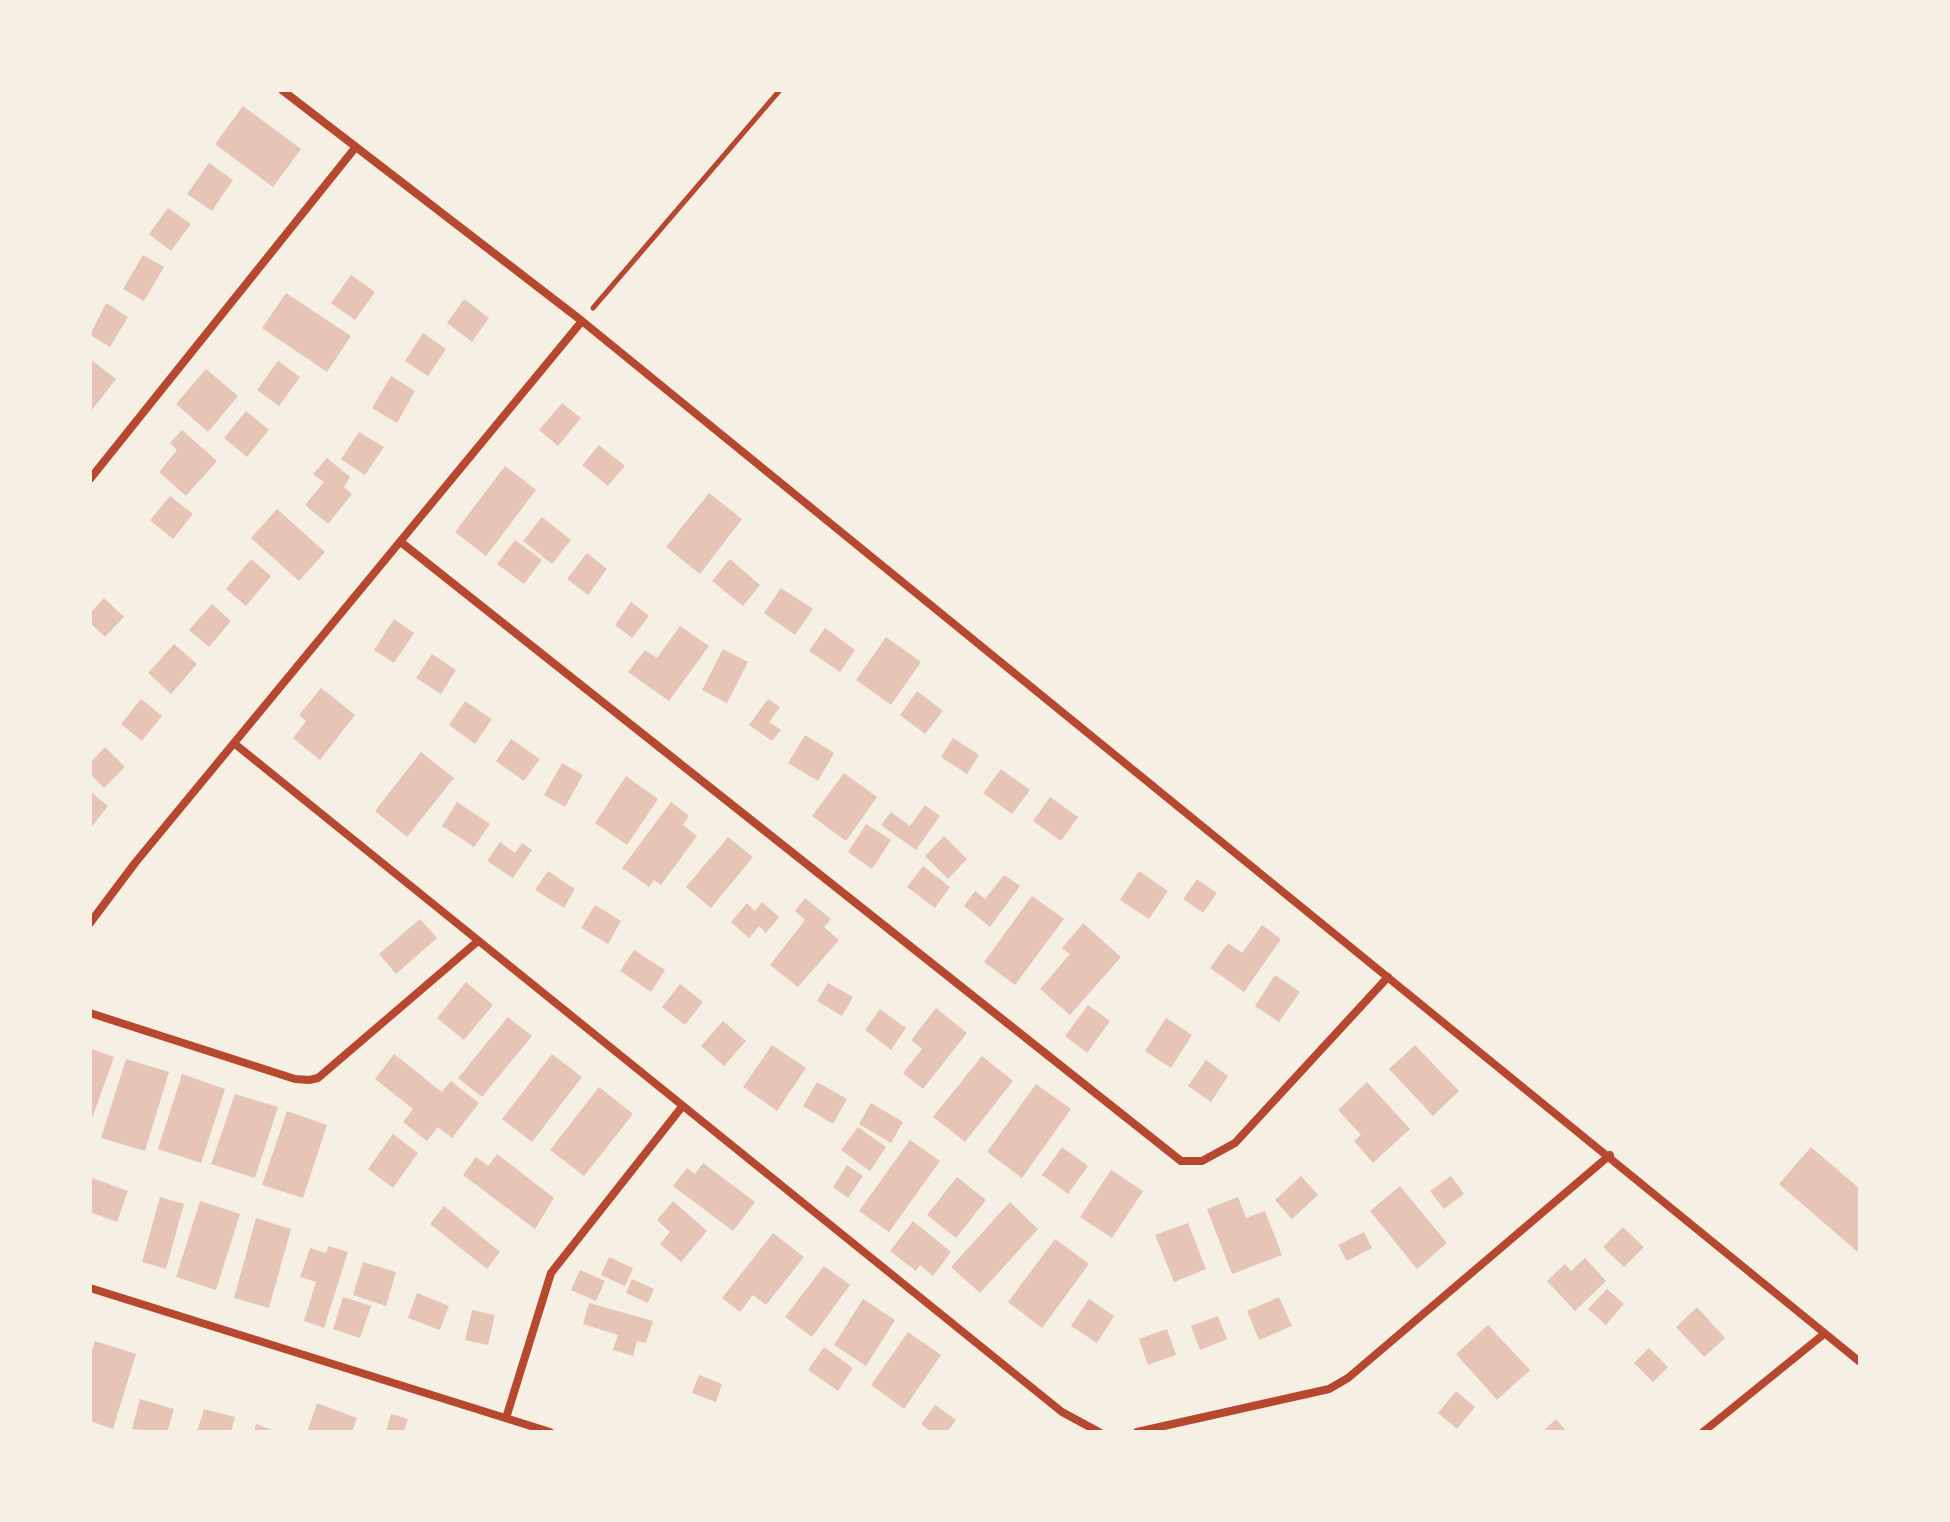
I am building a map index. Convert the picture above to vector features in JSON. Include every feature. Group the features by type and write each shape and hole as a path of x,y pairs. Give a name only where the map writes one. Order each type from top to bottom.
{"street":[{"path":"282,90 582,321 1610,1155 1860,1362"},
{"path":"90,479 355,148"},
{"path":"90,923 582,321"},
{"path":"402,543 1181,1161 1202,1161 1235,1143 1388,977"},
{"path":"235,744 681,1108 1062,1412 1099,1432"},
{"path":"90,1013 295,1079 309,1080 318,1078 478,941"},
{"path":"506,1418 551,1273 681,1108"},
{"path":"1137,1432 1329,1389 1348,1378 1610,1155"},
{"path":"90,1288 550,1432"},
{"path":"1703,1432 1824,1334"}],"path":[{"path":"582,321 780,90"}],"building":[{"path":"243,106 301,149 273,187 215,144"},
{"path":"209,163 233,180 212,211 187,194"},
{"path":"168,208 191,224 171,251 149,234"},
{"path":"143,255 164,267 144,301 123,289"},
{"path":"351,275 375,292 355,320 331,303"},
{"path":"286,293 351,336 327,372 262,328"},
{"path":"464,299 489,318 472,342 447,323"},
{"path":"106,303 128,317 110,347 90,335"},
{"path":"423,333 446,349 428,376 405,361"},
{"path":"90,359 116,379 92,410 90,408"},
{"path":"278,361 300,377 279,406 257,390"},
{"path":"206,369 238,396 208,432 176,404"},
{"path":"391,376 415,391 397,423 372,408"},
{"path":"562,403 581,418 558,446 539,430"},
{"path":"246,411 269,430 247,457 224,438"},
{"path":"182,430 217,461 186,496 159,472 177,450 170,443"},
{"path":"359,432 384,447 365,475 341,459"},
{"path":"599,445 625,466 608,486 582,465"},
{"path":"327,458 350,477 344,487 352,494 328,524 305,505 324,482 313,474"},
{"path":"505,466 536,490 486,556 455,532"},
{"path":"709,493 742,519 700,574 666,547"},
{"path":"170,496 193,514 173,539 150,520"},
{"path":"277,509 325,552 299,581 251,538"},
{"path":"542,517 571,540 552,564 523,541"},
{"path":"515,540 542,560 524,584 497,564"},
{"path":"587,553 607,569 588,595 567,579"},
{"path":"251,559 271,576 246,606 226,589"},
{"path":"730,559 760,585 743,606 712,581"},
{"path":"781,588 813,609 795,635 764,613"},
{"path":"104,598 124,617 105,637 90,623 90,613"},
{"path":"631,602 649,616 632,638 615,625"},
{"path":"212,604 231,621 209,647 189,630"},
{"path":"394,619 414,633 394,663 374,650"},
{"path":"680,626 709,646 669,701 628,672 645,650 657,658"},
{"path":"825,628 855,650 840,672 809,651"},
{"path":"886,637 921,662 891,705 856,680"},
{"path":"174,644 197,664 171,694 148,673"},
{"path":"723,649 748,662 727,703 702,690"},
{"path":"432,654 456,670 441,694 416,678"},
{"path":"321,688 355,715 320,760 293,738 306,721 299,715"},
{"path":"917,691 943,711 925,734 900,715"},
{"path":"141,699 162,716 142,741 121,724"},
{"path":"768,699 780,707 769,722 781,730 772,741 749,725"},
{"path":"465,701 492,719 475,744 449,725"},
{"path":"805,735 834,753 818,781 788,763"},
{"path":"953,738 979,755 967,774 941,757"},
{"path":"511,739 540,759 524,781 496,761"},
{"path":"105,747 125,767 104,788 90,774 90,763"},
{"path":"421,752 454,778 407,837 375,811"},
{"path":"562,763 583,775 565,807 544,795"},
{"path":"1001,769 1030,790 1012,814 983,793"},
{"path":"844,773 877,797 846,841 812,816"},
{"path":"626,776 658,799 627,845 595,823"},
{"path":"90,791 108,806 90,829"},
{"path":"1050,797 1078,817 1061,841 1033,821"},
{"path":"457,802 490,824 474,847 442,826"},
{"path":"671,802 689,816 683,825 697,836 661,885 654,880 649,887 622,868"},
{"path":"925,805 940,816 916,850 881,825 891,812 910,826"},
{"path":"866,824 891,840 872,869 848,852"},
{"path":"944,836 967,859 948,879 925,856"},
{"path":"728,837 753,857 711,908 686,887"},
{"path":"500,842 515,853 522,843 532,850 513,878 487,861"},
{"path":"923,866 950,887 935,908 907,887"},
{"path":"548,871 575,889 564,908 535,890"},
{"path":"1139,871 1168,891 1149,919 1120,900"},
{"path":"1004,875 1020,886 990,927 964,906 975,891 985,899"},
{"path":"1197,879 1217,893 1203,913 1183,899"},
{"path":"1032,896 1064,919 1015,985 984,962"},
{"path":"805,898 831,919 824,927 839,940 798,987 770,965 805,920 795,911"},
{"path":"762,902 779,917 766,933 759,926 749,938 731,922 747,903 755,911"},
{"path":"595,905 621,921 608,944 581,928"},
{"path":"420,919 437,938 396,974 379,954"},
{"path":"1083,923 1121,957 1070,1015 1040,989 1070,954 1062,948"},
{"path":"1262,925 1281,939 1244,992 1210,968 1228,943 1242,953"},
{"path":"634,950 665,970 651,992 620,971"},
{"path":"1275,975 1300,992 1279,1022 1255,1006"},
{"path":"466,982 493,1005 464,1040 437,1018"},
{"path":"828,983 853,997 842,1016 817,1001"},
{"path":"680,984 703,1002 685,1025 662,1007"},
{"path":"1088,1005 1110,1021 1087,1053 1065,1036"},
{"path":"936,1008 967,1033 923,1089 903,1073 922,1049 911,1040"},
{"path":"880,1009 906,1028 891,1050 865,1030"},
{"path":"508,1017 532,1036 482,1097 458,1078"},
{"path":"1166,1018 1192,1035 1171,1068 1145,1051"},
{"path":"723,1021 746,1041 724,1066 701,1046"},
{"path":"772,1045 806,1068 777,1111 743,1087"},
{"path":"1415,1045 1459,1091 1433,1116 1389,1069"},
{"path":"92,1049 114,1057 90,1124 90,1054"},
{"path":"394,1054 442,1092 451,1081 479,1103 452,1138 438,1127 427,1141 403,1122 413,1109 375,1079"},
{"path":"552,1054 582,1077 532,1142 502,1119"},
{"path":"982,1056 1013,1081 965,1142 933,1117"},
{"path":"126,1059 169,1072 145,1151 101,1138"},
{"path":"1206,1060 1228,1076 1211,1102 1188,1086"},
{"path":"182,1074 225,1089 201,1163 158,1149"},
{"path":"817,1082 847,1099 833,1124 803,1106"},
{"path":"1367,1082 1410,1129 1373,1163 1354,1141 1361,1135 1338,1110"},
{"path":"1036,1084 1071,1109 1022,1178 987,1152"},
{"path":"599,1087 633,1114 584,1176 550,1150"},
{"path":"235,1094 278,1107 255,1178 211,1164"},
{"path":"871,1103 903,1122 891,1143 859,1124"},
{"path":"287,1111 327,1125 303,1198 262,1185"},
{"path":"858,1127 886,1147 870,1171 841,1150"},
{"path":"393,1134 418,1153 393,1188 368,1169"},
{"path":"910,1140 940,1161 889,1232 859,1211"},
{"path":"1062,1147 1088,1166 1068,1194 1042,1175"},
{"path":"1811,1147 1860,1189 1860,1254 1779,1184"},
{"path":"497,1154 554,1198 535,1229 463,1175 476,1157 488,1166"},
{"path":"703,1163 755,1202 733,1231 673,1186 687,1168 695,1174"},
{"path":"847,1165 863,1176 848,1198 833,1187"},
{"path":"1111,1170 1143,1191 1112,1238 1080,1217"},
{"path":"1301,1176 1318,1195 1292,1219 1275,1200"},
{"path":"1451,1176 1464,1194 1444,1209 1430,1191"},
{"path":"957,1177 986,1200 956,1238 927,1215"},
{"path":"92,1178 128,1191 117,1222 90,1212"},
{"path":"1400,1186 1447,1243 1417,1269 1370,1211"},
{"path":"160,1197 184,1204 166,1269 142,1262"},
{"path":"1238,1197 1246,1218 1265,1211 1282,1255 1232,1274 1207,1209"},
{"path":"200,1201 240,1214 216,1290 176,1277"},
{"path":"673,1201 707,1231 681,1262 660,1244 670,1232 657,1220"},
{"path":"1010,1202 1038,1229 980,1293 951,1267"},
{"path":"444,1206 500,1252 487,1269 430,1224"},
{"path":"256,1218 291,1229 269,1308 234,1298"},
{"path":"913,1221 951,1252 933,1276 920,1265 916,1271 890,1251"},
{"path":"1188,1223 1206,1269 1174,1282 1155,1235"},
{"path":"1623,1227 1644,1247 1624,1267 1603,1247"},
{"path":"1364,1232 1372,1248 1347,1261 1338,1245"},
{"path":"773,1233 804,1257 766,1305 753,1295 740,1312 722,1298"},
{"path":"1055,1239 1089,1264 1042,1328 1008,1302"},
{"path":"328,1246 348,1252 324,1328 304,1321 316,1282 300,1277 310,1248 326,1253"},
{"path":"609,1257 633,1268 625,1286 601,1275"},
{"path":"1585,1258 1606,1281 1575,1311 1547,1281 1565,1264 1571,1271"},
{"path":"363,1262 396,1272 386,1306 353,1295"},
{"path":"824,1266 850,1285 812,1337 785,1317"},
{"path":"580,1270 605,1281 596,1301 571,1290"},
{"path":"632,1279 654,1289 648,1303 626,1293"},
{"path":"1607,1289 1624,1304 1606,1325 1588,1309"},
{"path":"417,1293 449,1306 440,1330 408,1318"},
{"path":"343,1297 371,1306 360,1338 333,1329"},
{"path":"1279,1297 1292,1326 1259,1340 1247,1311"},
{"path":"863,1299 895,1320 866,1366 834,1345"},
{"path":"1089,1299 1114,1316 1097,1343 1071,1326"},
{"path":"589,1303 653,1321 646,1343 637,1341 633,1356 613,1350 618,1335 583,1324"},
{"path":"1697,1307 1725,1338 1704,1357 1676,1327"},
{"path":"472,1310 495,1315 488,1345 465,1340"},
{"path":"1218,1316 1227,1339 1200,1350 1191,1326"},
{"path":"1488,1325 1530,1370 1497,1400 1456,1354"},
{"path":"1167,1329 1176,1355 1148,1365 1139,1339"},
{"path":"908,1332 941,1355 904,1409 871,1385"},
{"path":"95,1341 136,1354 113,1429 90,1421 90,1357"},
{"path":"824,1347 853,1368 838,1391 808,1370"},
{"path":"1649,1348 1668,1367 1653,1382 1634,1363"},
{"path":"699,1375 722,1384 716,1402 692,1393"},
{"path":"1456,1391 1475,1407 1457,1429 1438,1413"},
{"path":"140,1399 174,1409 167,1432 132,1429"},
{"path":"317,1403 357,1418 352,1432 307,1432"},
{"path":"935,1405 956,1420 947,1432 931,1432 921,1424"},
{"path":"204,1409 235,1417 231,1432 197,1432"},
{"path":"391,1414 408,1419 404,1432 386,1432"},
{"path":"1556,1419 1567,1432 1542,1432"},
{"path":"256,1424 277,1432 254,1432"}]}
